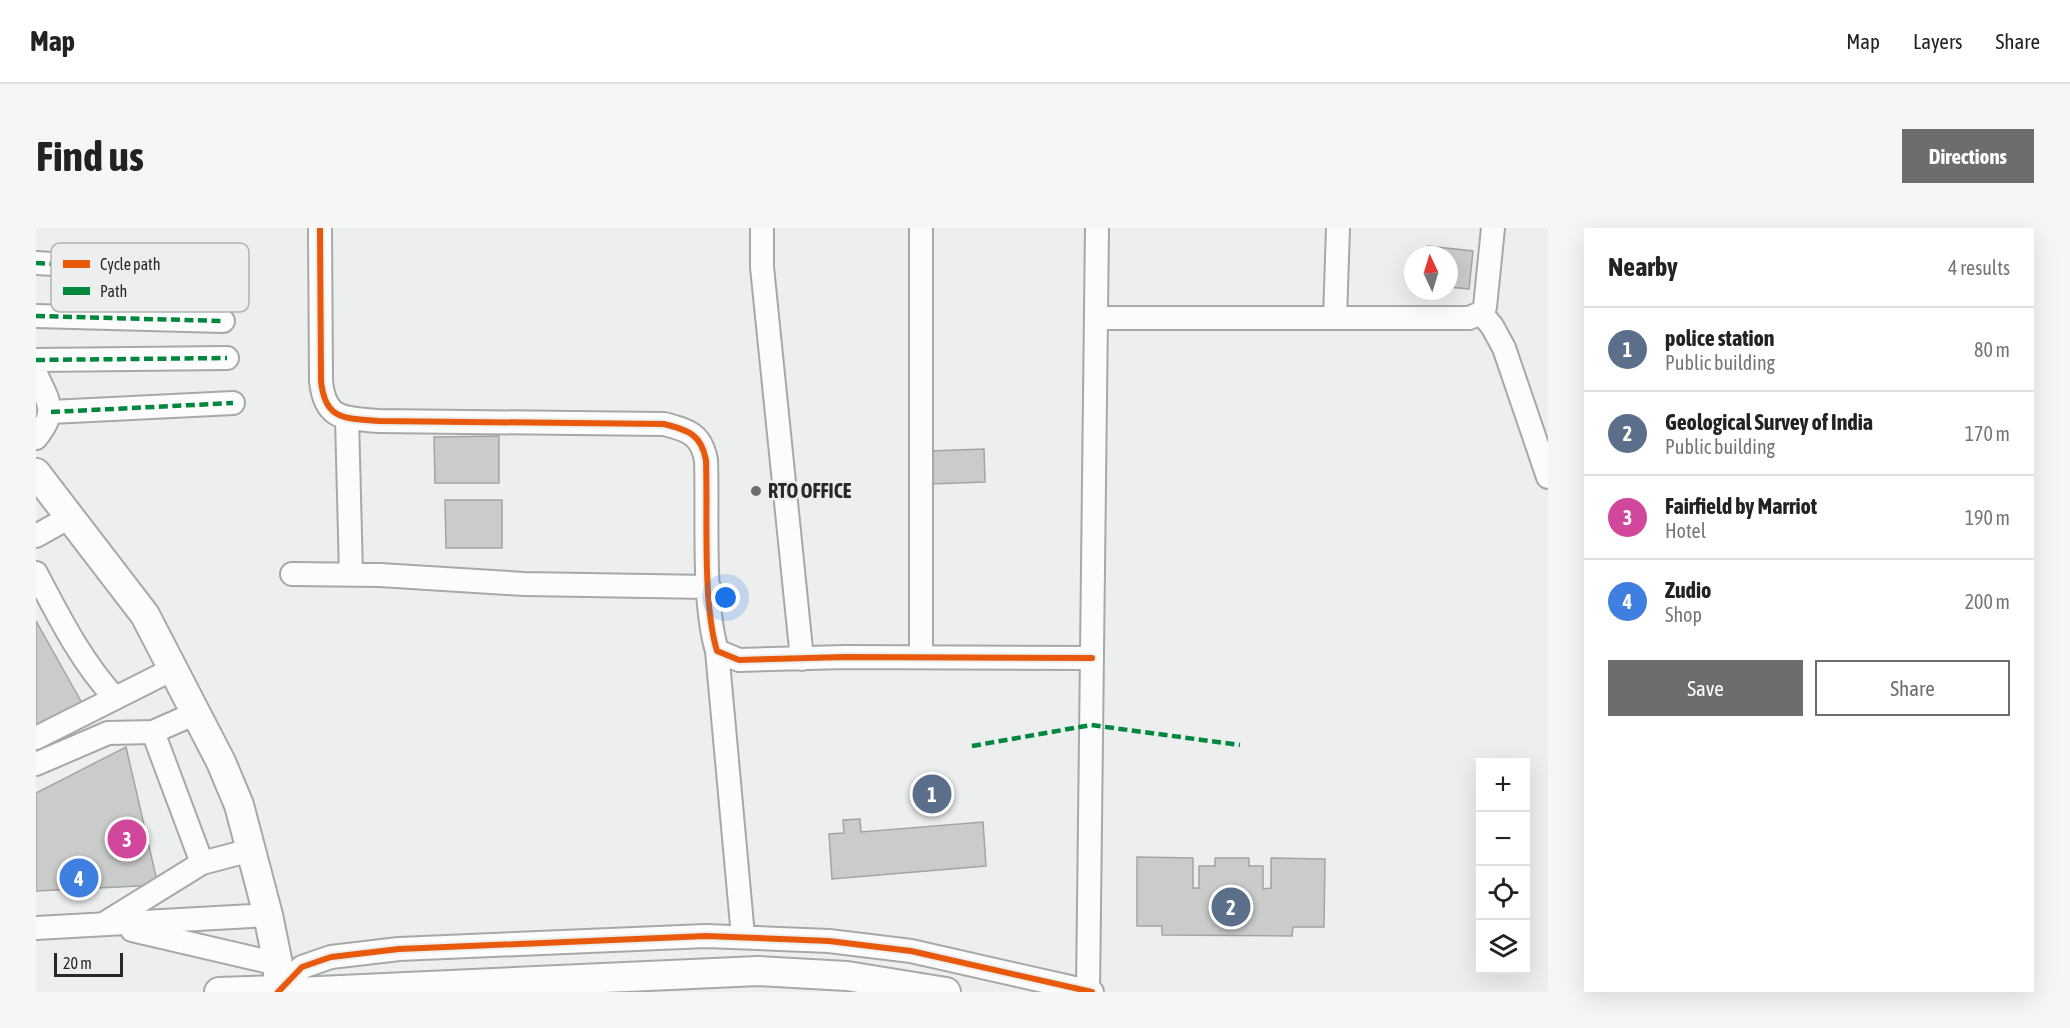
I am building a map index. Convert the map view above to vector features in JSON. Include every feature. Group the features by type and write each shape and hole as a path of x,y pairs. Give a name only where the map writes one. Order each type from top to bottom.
{"main road":[{"path":"36,473 145,615 221,762 239,805 268,915 278,982"},
{"path":"219,992 278,982 297,992 758,971 847,976 946,992"}],"street":[{"path":"320,228 322,398 330,411 347,418 379,421 664,424 686,429 696,435 703,446 706,459 709,587 713,639 717,651 743,936"},
{"path":"762,228 762,267 802,659"},
{"path":"921,228 921,657"},
{"path":"104,924 278,982 318,960 399,949 743,936 829,941 911,951 1090,992 1097,228"},
{"path":"1335,318 1338,228"},
{"path":"1096,318 1469,318 1480,313 1485,307 1492,228"},
{"path":"36,263 51,264"},
{"path":"1480,313 1492,326 1538,417 1548,477"},
{"path":"36,316 223,321"},
{"path":"36,360 227,358"},
{"path":"36,374 51,412 48,423 36,438"},
{"path":"51,412 233,403"},
{"path":"347,418 351,574"},
{"path":"36,536 70,517"},
{"path":"36,573 66,630 97,679 115,698"},
{"path":"292,574 351,574 524,584 709,587"},
{"path":"717,651 739,660 921,657 1092,658"},
{"path":"36,738 173,669"},
{"path":"36,764 108,733 153,732 196,713"},
{"path":"153,732 202,863"},
{"path":"104,924 202,863 251,850"},
{"path":"36,927 268,915"}],"building":[{"path":"1458,249 1473,251 1469,289 1458,288"},
{"path":"499,436 499,483 435,483 434,437"},
{"path":"984,449 985,482 930,484 929,451"},
{"path":"445,500 502,500 502,548 446,548"},
{"path":"36,621 82,703 36,728"},
{"path":"126,747 158,885 36,891 36,793"},
{"path":"860,819 861,832 983,822 986,866 832,879 829,834 844,833 843,820"},
{"path":"1137,857 1193,858 1193,888 1199,888 1199,866 1215,866 1215,858 1249,858 1249,866 1263,866 1263,889 1271,888 1271,858 1325,859 1324,927 1293,927 1292,936 1162,935 1162,926 1137,926"}],"marked path":[{"path":"36,263 51,264"},
{"path":"36,316 223,321"},
{"path":"36,360 227,358"},
{"path":"51,412 233,403"},
{"path":"972,746 1091,725 1240,745"}],"cycle path":[{"path":"320,228 321,381 327,404 339,415 379,421 664,424 687,431 697,439 706,460 707,583 712,631 717,651 739,660 845,657 1092,658"},
{"path":"278,992 302,967 331,957 399,949 706,936 829,941 911,951 1092,992"}],"place":[{"name":"RTO OFFICE","path":"756,491"},
{"name":"police station","path":"932,794"},
{"name":"Fairfield by Marriot","path":"127,839"},
{"name":"Zudio","path":"79,878"},
{"name":"Geological Survey of India","path":"1231,907"}]}
